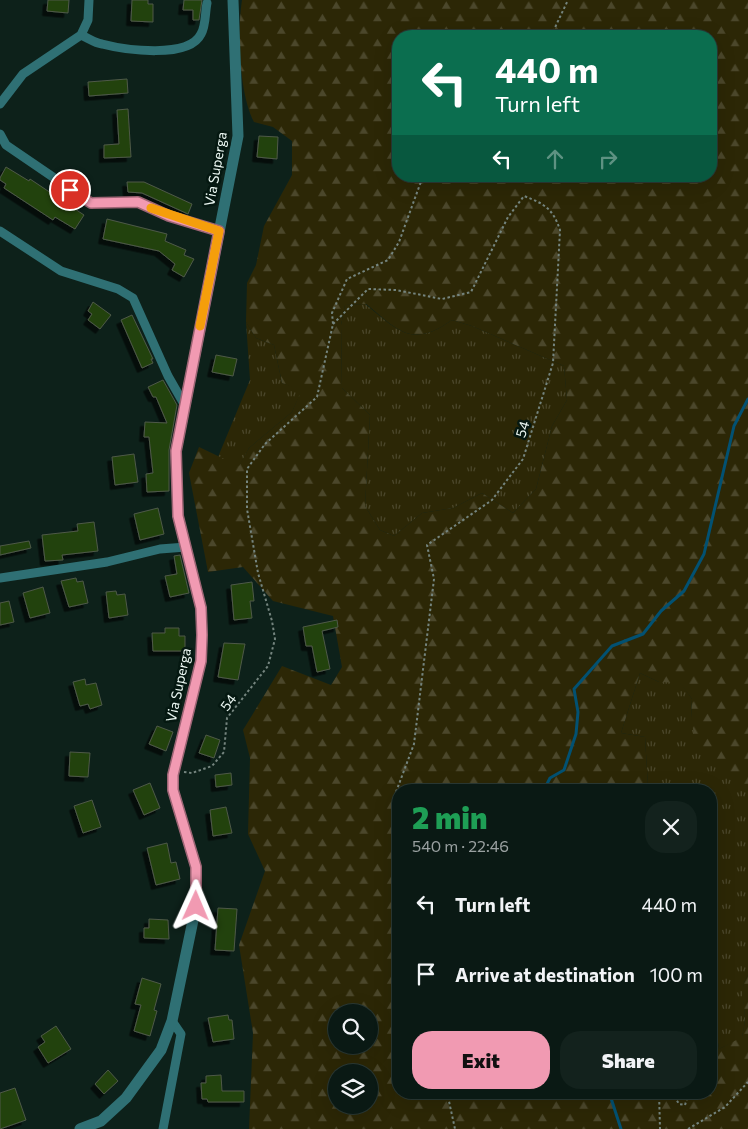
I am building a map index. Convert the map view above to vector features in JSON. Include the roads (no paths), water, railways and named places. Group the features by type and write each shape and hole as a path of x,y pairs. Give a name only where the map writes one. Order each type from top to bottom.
{"street":[{"path":"0,104 22,74 81,35 88,20 89,0"},
{"name":"Via Superga","path":"80,1129 101,1120 126,1098 161,1050 172,1021 196,906 196,867 173,790 174,771 201,661 201,608 178,516 176,451 238,136 233,0"},
{"path":"81,35 100,44 132,50 175,49 191,45 202,34 207,3"},
{"path":"0,134 6,145 91,203 138,202 169,216 219,231"},
{"path":"0,231 61,271 118,289 134,298 168,376 184,404"},
{"path":"0,578 107,562 160,549 186,547"},
{"path":"163,1129 181,1034 172,1021"}],"waterway":[{"path":"547,784 550,778 564,770 576,734 578,712 574,689 612,646 643,634 661,611 684,591 704,554 734,426 748,399"},
{"path":"611,1099 621,1129"}]}
